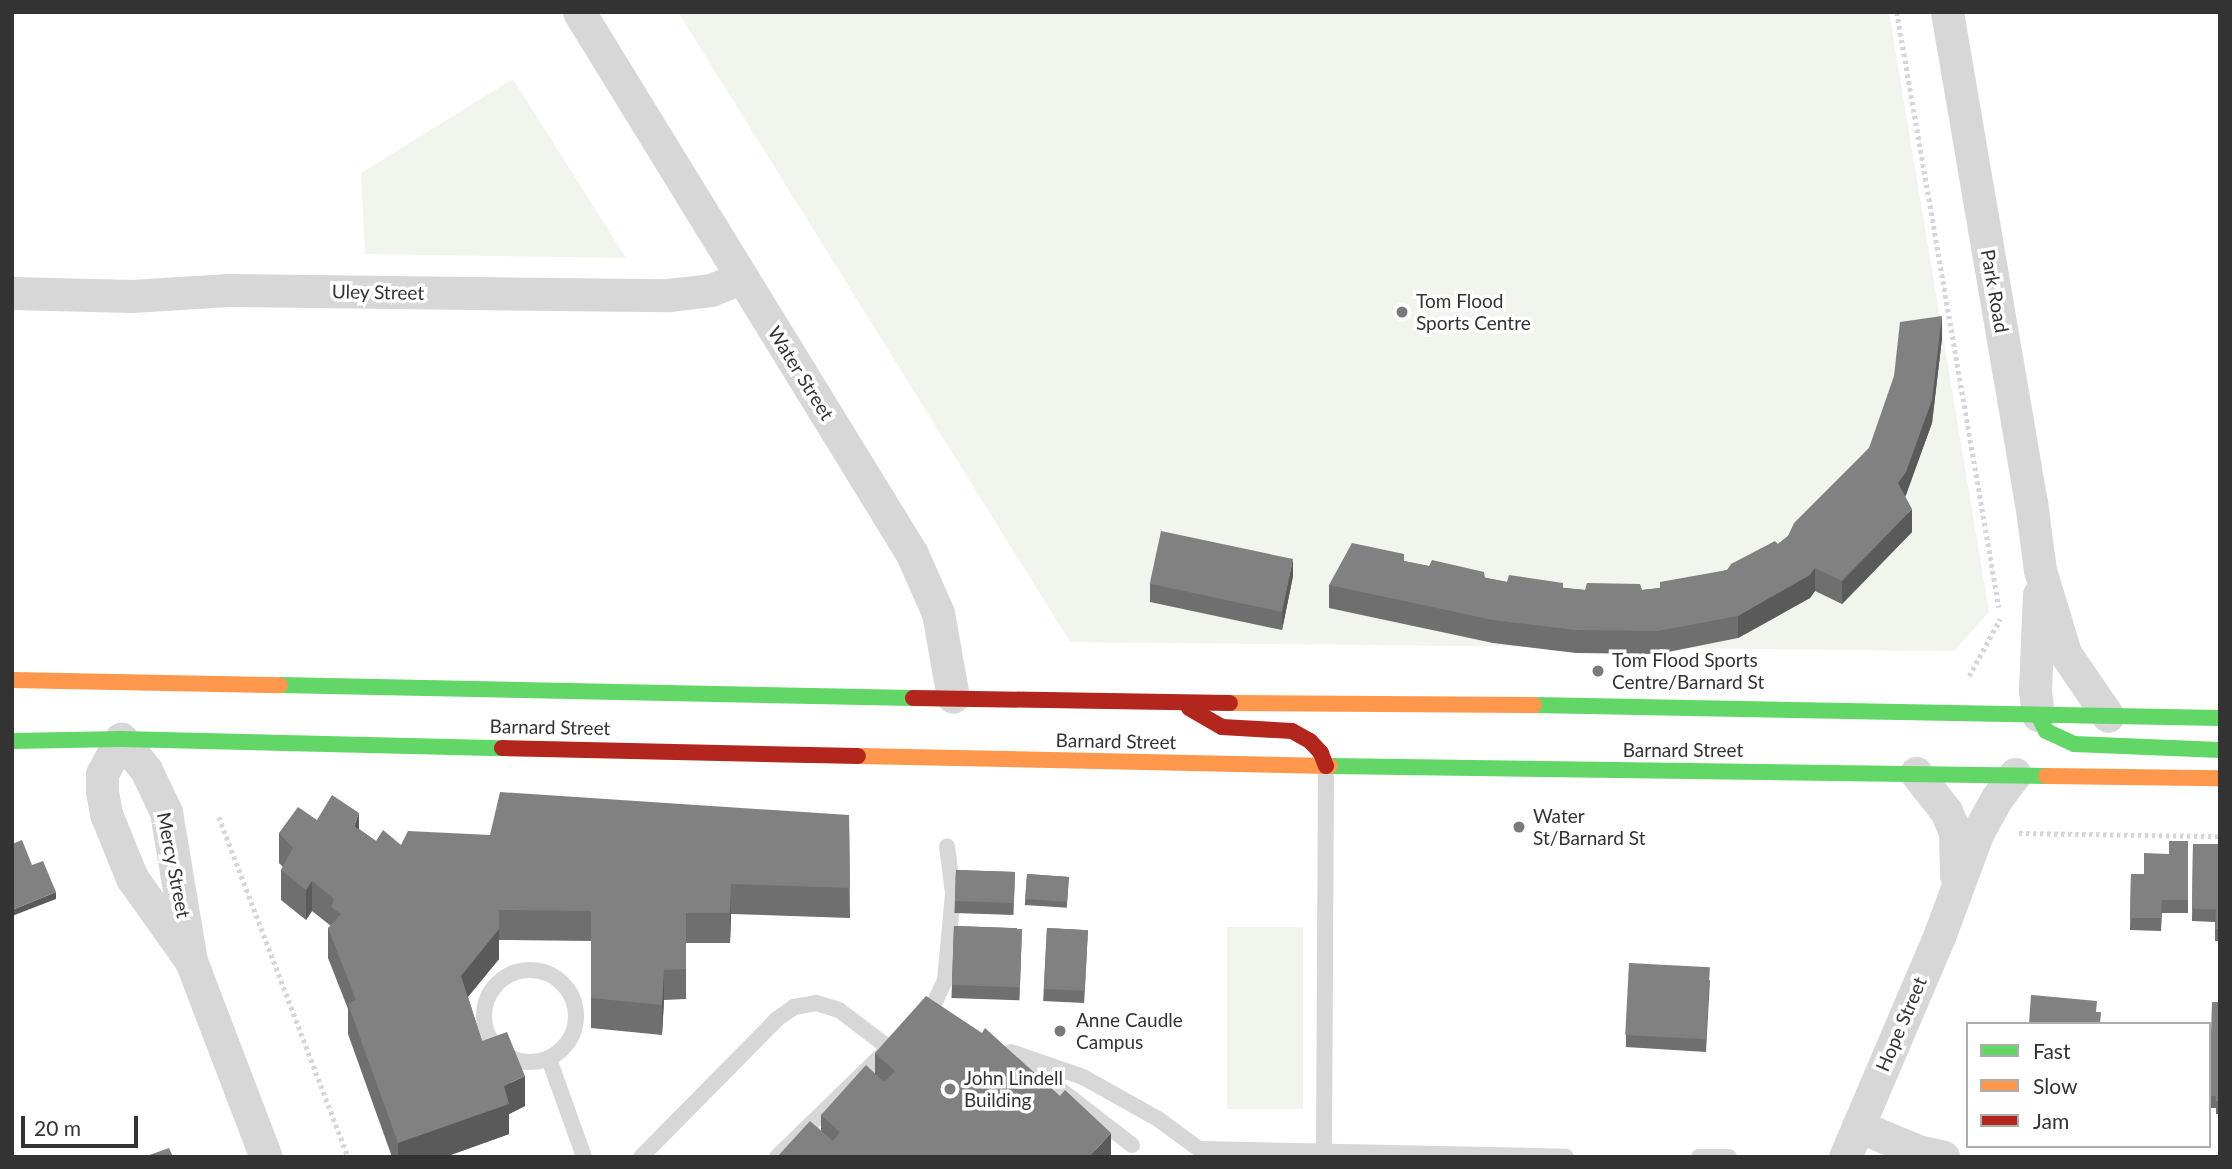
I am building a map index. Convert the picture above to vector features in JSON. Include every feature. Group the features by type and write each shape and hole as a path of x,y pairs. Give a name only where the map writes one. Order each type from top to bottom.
{"main road":[{"name":"Barnard Street","path":"12,680 954,703 1484,704 2220,718"},
{"path":"121,681 121,704"},
{"path":"1181,703 1222,727 1236,730 1292,731 1310,741 1321,753 1326,766"},
{"path":"2039,715 2046,731 2074,744 2220,750"},
{"name":"Barnard Street","path":"12,741 121,733 960,752 1326,766 2220,778"}],"street":[{"name":"Water Street","path":"579,12 912,554 938,613 954,703"},
{"name":"Park Road","path":"1947,12 2031,502 2040,570 2066,653 2108,716"},
{"name":"Uley Street","path":"12,293 132,296 229,290 668,295 711,290 741,278"},
{"name":"Park Road","path":"2039,715 2035,667 2040,570"},
{"name":"Mercy Street","path":"121,733 146,770 166,812 191,961 266,1157"},
{"name":"Mercy Street","path":"121,733 103,774 102,792 106,814 132,878 191,961"},
{"name":"Hope Street","path":"1916,773 1946,811 1955,832 1955,891"},
{"name":"Hope Street","path":"1845,1157 1987,815 2015,774"},
{"path":"1858,1126 1918,1151 1943,1157"}],"lane":[{"path":"1324,1152 1326,766"},
{"path":"947,846 953,893 946,980 927,1012 948,1019"},
{"path":"519,970 549,973 562,982 571,994 576,1009 576,1024 562,1050 549,1059 534,1062 511,1058 493,1044 486,1031 483,1016 486,1000 493,987 505,976 519,970"},
{"path":"641,1157 777,1019 794,1007 816,1003 839,1010 893,1044 777,1157"},
{"path":"1132,1144 1005,1049 1083,1077 1157,1119 1199,1149 1566,1157"},
{"path":"549,1059 584,1157"},
{"path":"1699,1157 1729,1157"}],"path":[{"path":"1897,12 2001,618 1968,677"},
{"path":"219,817 348,1157"},
{"path":"2015,833 2220,836"}],"shaded area":[{"name":"Tom Flood Sports Centre","path":"678,12 1889,12 1989,612 1954,651 1070,642"},
{"path":"513,79 626,258 365,254 361,173"},
{"path":"1227,927 1303,927 1303,1109 1227,1109"}],"building":[{"path":"1942,316 1932,400 1906,472 1898,483 1912,509 1842,581 1815,568 1810,575 1738,616 1658,631 1576,630 1493,620 1329,585 1352,543 1404,554 1404,561 1429,566 1432,560 1484,572 1485,578 1507,582 1509,575 1563,583 1563,588 1585,590 1587,583 1640,584 1642,590 1660,588 1660,582 1727,570 1731,564 1775,541 1778,544 1788,536 1794,523 1869,448 1894,376 1900,322"},
{"path":"1161,531 1293,559 1282,612 1150,584"},
{"path":"500,792 849,815 850,888 731,884 730,913 686,913 686,969 664,970 662,1005 591,998 591,911 499,910 499,929 461,976 482,1041 507,1032 525,1076 504,1086 509,1104 398,1143 348,1004 356,1000 328,928 341,914 331,907 334,899 312,881 306,890 281,870 293,848 279,833 298,807 317,820 332,795 359,813 354,826 376,841 383,830 401,845 408,831 490,835"},
{"path":"22,840 32,865 43,861 56,892 12,910 12,844"},
{"path":"2169,841 2188,841 2188,900 2162,900 2161,918 2130,918 2131,874 2144,874 2144,853 2169,854"},
{"path":"2193,844 2220,844 2220,929 2215,929 2216,909 2192,909"},
{"path":"956,870 1015,872 1014,903 955,901"},
{"path":"1027,874 1069,877 1067,902 1025,899"},
{"path":"954,926 1022,928 1020,987 952,985"},
{"path":"1047,928 1088,930 1085,991 1044,989"},
{"path":"1629,963 1710,967 1706,1039 1625,1035"},
{"path":"2031,995 2097,1001 2096,1012 2101,1012 2100,1022 2029,1022"},
{"name":"John Lindell Building","path":"926,996 982,1033 985,1028 1060,1096 1065,1090 1111,1133 1089,1157 777,1157 810,1121 833,1141 840,1132 821,1115 866,1065 884,1082 895,1071 875,1053"},
{"path":"2212,1002 2220,1002 2220,1101 2216,1101 2216,1096 2211,1096"},
{"path":"169,1148 173,1157 144,1157"}],"traffic: fast":[{"path":"280,685 913,698"},
{"path":"1534,705 2220,718"},
{"path":"2038,715 2046,731 2074,744 2220,750"},
{"path":"12,741 121,739 502,748"},
{"path":"1330,766 2046,776"}],"traffic: slow":[{"path":"12,680 280,685"},
{"path":"1230,703 1534,705"},
{"path":"858,756 1330,766"},
{"path":"2046,776 2220,778"}],"traffic: jam":[{"path":"913,698 1230,703"},
{"path":"1189,708 1222,727 1292,731 1310,741 1321,753 1326,766"},
{"path":"502,748 858,756"}],"place":[{"name":"Tom Flood Sports Centre","path":"1402,312"},
{"name":"Tom Flood Sports Centre/Barnard St","path":"1598,671"},
{"name":"Water St/Barnard St","path":"1519,827"},
{"name":"Anne Caudle Campus","path":"1060,1031"},
{"name":"John Lindell Building","path":"950,1089"}]}
